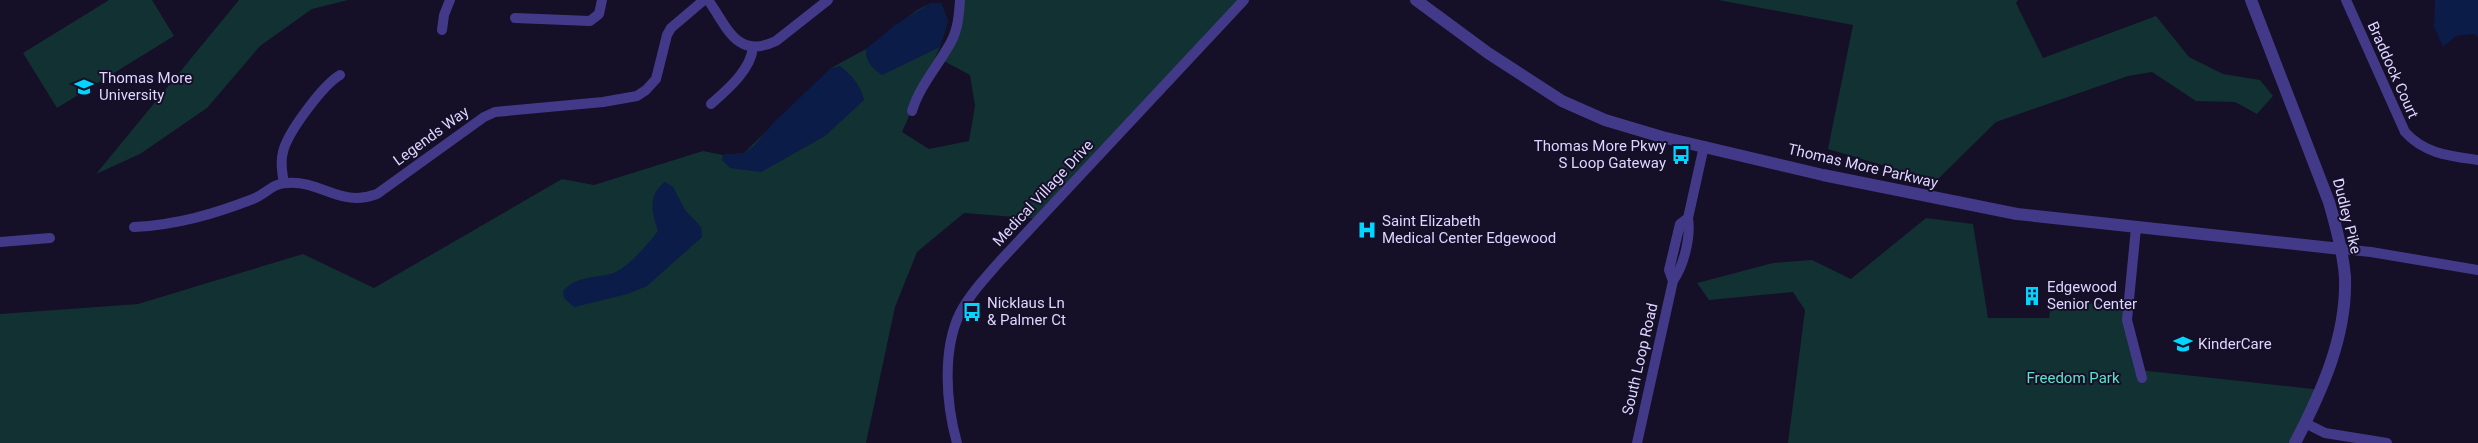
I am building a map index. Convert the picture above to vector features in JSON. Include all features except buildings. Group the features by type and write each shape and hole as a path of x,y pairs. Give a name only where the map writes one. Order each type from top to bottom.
{"street":[{"path":"442,30 444,15 450,0"},
{"path":"515,18 590,21 599,14 602,0"},
{"name":"Legends Way","path":"284,183 299,183 352,199 363,199 376,194 484,117 495,112 603,102 637,96 646,90 656,79 666,35 670,28 704,0"},
{"path":"708,0 730,34 744,44 753,47 776,41 828,0"},
{"path":"912,111 924,83 951,41 957,25 960,0"},
{"name":"Medical Village Drive","path":"957,443 949,390 950,351 960,313 1000,261 1244,0"},
{"name":"Thomas More Parkway","path":"1416,0 1496,58 1562,101 1605,120 1704,146 1950,202 2017,214 2341,249"},
{"name":"Dudley Pike","path":"2251,0 2319,173 2341,249 2344,276 2341,324 2322,390 2295,443"},
{"name":"Braddock Court","path":"2346,0 2405,132 2413,141 2436,153 2478,160"},
{"path":"711,104 744,70 750,61 753,47"},
{"path":"134,227 179,223 204,217 258,197 270,187 284,183 281,162 286,144 321,90 340,75"},
{"name":"South Loop Road","path":"1637,443 1673,281 1679,272 1690,228 1688,218 1704,146"},
{"path":"2136,228 2127,320 2142,378"},
{"path":"0,242 50,238"},
{"path":"2341,249 2371,252 2478,270"},
{"path":"2305,423 2325,433 2387,443"}],"green space":[{"path":"109,0 152,0 174,36 57,108 23,53"},
{"path":"239,0 348,0 312,9 260,46 207,108 140,154 96,174"},
{"path":"960,0 1244,0 1040,219 964,213 917,252 895,307 866,443 0,443 0,314 138,304 303,254 374,288 562,179 594,185 703,151 723,155 744,153 831,68 866,49 917,10 931,3 941,3 948,21 940,47 902,132 929,149 969,141 975,106 970,75 940,59 951,41"},
{"path":"1718,0 2018,0 2016,3 2043,58 2156,16 2189,57 2223,74 2260,80 2273,96 2257,114 2235,102 2196,101 2152,72 2128,76 1996,122 1936,181 1828,149 1853,25"},
{"name":"Freedom Park","path":"1926,218 1973,224 1988,318 2049,318 2052,300 2128,306 2139,370 2322,390 2295,443 1788,443 1805,310 1793,292 1709,300 1697,283 1773,263 1812,260 1851,279"}],"water":[{"path":"2435,0 2478,0 2478,37 2473,34 2456,36 2443,47 2434,27"},
{"path":"931,3 941,3 948,21 940,47 882,75 875,70 867,57 866,49 895,25"},
{"path":"840,66 855,81 861,90 864,100 825,136 761,172 730,168 722,160 723,155 744,153 754,146 774,122 831,68"},
{"path":"665,182 673,187 685,210 701,227 702,237 647,286 627,294 574,307 564,298 563,291 568,286 580,280 617,271 637,256 658,231 652,205 653,198 659,187"}],"place":[{"name":"Thomas More University","path":"84,87"},
{"name":"Thomas More Pkwy S Loop Gateway","path":"1681,155"},
{"name":"Saint Elizabeth Medical Center Edgewood","path":"1367,230"},
{"name":"Edgewood Senior Center","path":"2032,296"},
{"name":"Nicklaus Ln & Palmer Ct","path":"972,312"},
{"name":"KinderCare","path":"2183,344"}]}
